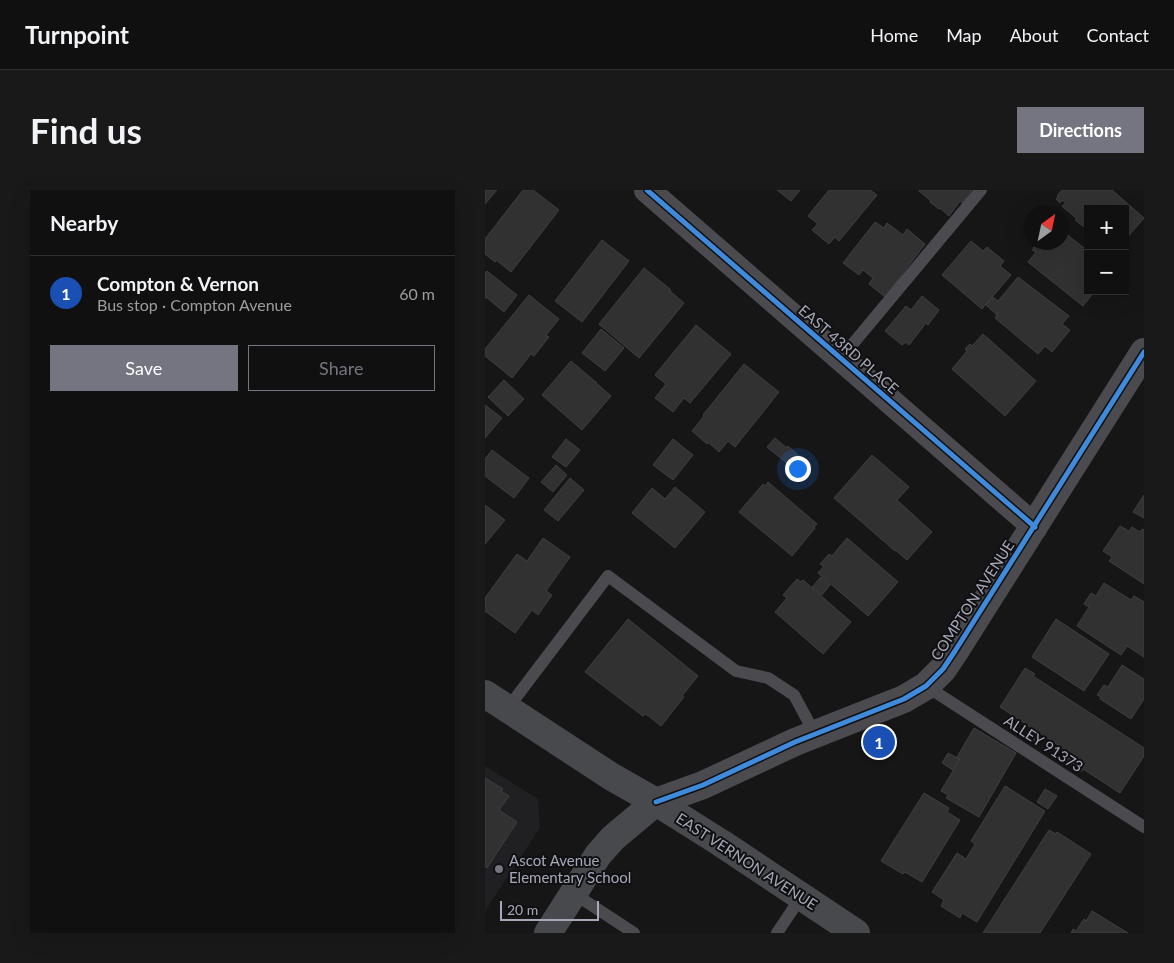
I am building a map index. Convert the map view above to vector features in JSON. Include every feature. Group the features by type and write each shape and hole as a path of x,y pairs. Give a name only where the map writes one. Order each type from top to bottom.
{"main road":[{"name":"EAST VERNON AVENUE","path":"496,701 612,777 721,843 857,933"},
{"name":"COMPTON AVENUE","path":"548,933 598,855 613,838 656,802"}],"street":[{"name":"EAST 43RD PLACE","path":"647,190 1035,527"},
{"name":"COMPTON AVENUE","path":"656,802 703,786 795,742 904,698 926,686 943,669 955,651 1144,352"}],"lane":[{"path":"841,358 981,190"},
{"path":"496,701 608,576 736,671 768,678 794,695 815,734"},
{"name":"ALLEY 91373","path":"926,686 1144,827"},
{"path":"573,894 634,933"},
{"path":"777,933 801,896"}],"shaded area":[{"name":"Ascot Avenue Elementary School","path":"485,766 538,799 540,828 485,911"}],"building":[{"path":"485,190 497,190 485,204"},
{"path":"523,190 533,190 559,210 511,272 485,254 485,239"},
{"path":"777,190 800,190 791,201"},
{"path":"829,190 870,190 877,195 839,241 835,237 829,244 812,230 818,224 808,216"},
{"path":"919,190 972,190 962,203 960,201 949,216 930,202"},
{"path":"1062,190 1112,190 1144,218 1129,235 1129,205 1084,205 1084,227 1069,212 1069,205 1063,205 1066,203 1062,200 1060,203 1056,199"},
{"path":"875,222 884,228 887,223 903,235 907,229 925,244 885,297 869,284 873,278 863,270 859,275 843,263"},
{"path":"1069,236 1084,248 1084,295 1092,295 1083,306 1028,262 1036,252 1032,250 1069,250"},
{"path":"602,240 629,261 582,322 555,301"},
{"path":"971,241 983,251 987,247 1004,261 1000,266 1011,275 982,309 942,275"},
{"path":"644,268 684,303 639,358 599,324"},
{"path":"487,271 517,295 504,312 486,297 485,299 485,273"},
{"path":"1018,277 1069,316 1062,324 1070,330 1052,352 1045,346 1038,354 995,318 997,315 986,305 993,297 998,301"},
{"path":"529,295 559,319 546,335 549,337 534,356 531,354 512,378 485,356 485,349"},
{"path":"922,296 939,310 909,345 906,342 902,345 885,331 906,306 911,310"},
{"path":"696,325 731,354 690,403 684,398 673,412 655,398 666,384 655,375"},
{"path":"601,329 624,348 605,371 582,353"},
{"path":"983,334 1036,381 1005,416 952,369 967,351 965,349 970,344 972,346"},
{"path":"571,361 611,396 582,430 542,395"},
{"path":"744,364 779,392 735,447 728,441 719,452 692,431"},
{"path":"504,380 524,399 508,416 488,397"},
{"path":"485,405 502,418 485,438"},
{"path":"775,438 787,448 788,446 807,463 799,473 767,447"},
{"path":"566,439 580,450 566,467 552,457"},
{"path":"673,439 693,455 673,480 653,465"},
{"path":"492,450 529,478 514,498 485,476 485,459"},
{"path":"872,455 909,487 897,500 932,532 907,560 834,498"},
{"path":"556,465 567,475 553,492 541,482"},
{"path":"570,478 584,490 558,521 544,510"},
{"path":"768,482 817,524 792,556 739,512 763,484 765,486"},
{"path":"675,487 705,512 675,548 632,513 652,488 665,499"},
{"path":"1144,495 1144,518 1133,512"},
{"path":"485,505 505,520 485,544"},
{"path":"1120,526 1129,531 1132,527 1140,532 1142,529 1144,530 1144,584 1109,561 1112,557 1103,551"},
{"path":"543,538 570,557 546,591 552,595 538,615 532,610 515,633 485,611 485,598 517,554 527,561"},
{"path":"847,538 898,582 868,616 818,573 824,566 820,564 829,554 832,556"},
{"path":"821,577 830,585 822,595 812,587"},
{"path":"797,579 801,582 803,580 851,622 823,654 775,612 787,598 783,595"},
{"path":"1104,583 1131,600 1134,596 1144,602 1144,657 1127,646 1121,655 1077,626 1089,607 1084,604 1091,593 1096,596"},
{"path":"628,619 698,676 661,726 646,714 643,716 585,672"},
{"path":"1056,619 1109,654 1084,691 1032,657"},
{"path":"1122,665 1144,679 1144,699 1131,719 1100,699 1101,697 1097,695 1104,685 1108,687"},
{"path":"1025,668 1035,674 1033,676 1144,748 1144,756 1120,793 1083,769 1081,772 1062,759 1067,751 1040,733 1035,742 1030,738 1033,729 1000,707"},
{"path":"974,728 1016,753 979,817 946,798 948,795 941,791 960,759 957,757"},
{"path":"948,753 959,759 953,770 942,763"},
{"path":"485,778 503,789 501,791 509,796 499,810 517,822 487,868 485,866"},
{"path":"1005,786 1045,811 977,922 962,913 960,918 941,906 944,900 932,892 957,853 966,859 975,844 971,841"},
{"path":"1045,789 1057,796 1048,809 1037,802"},
{"path":"924,793 949,808 947,812 960,820 922,882 905,872 903,874 881,861"},
{"path":"1049,830 1056,834 1057,832 1091,854 1040,933 983,933"},
{"path":"1092,911 1128,933 1071,933 1073,929 1076,931 1084,919 1086,921"}],"cycle path":[{"path":"647,190 1035,527"},
{"path":"656,802 703,785 795,742 904,699 926,686 943,669 955,651 1144,352"}],"place":[{"name":"Compton & Vernon","path":"879,742"},
{"name":"Ascot Avenue Elementary School","path":"499,869"}]}
